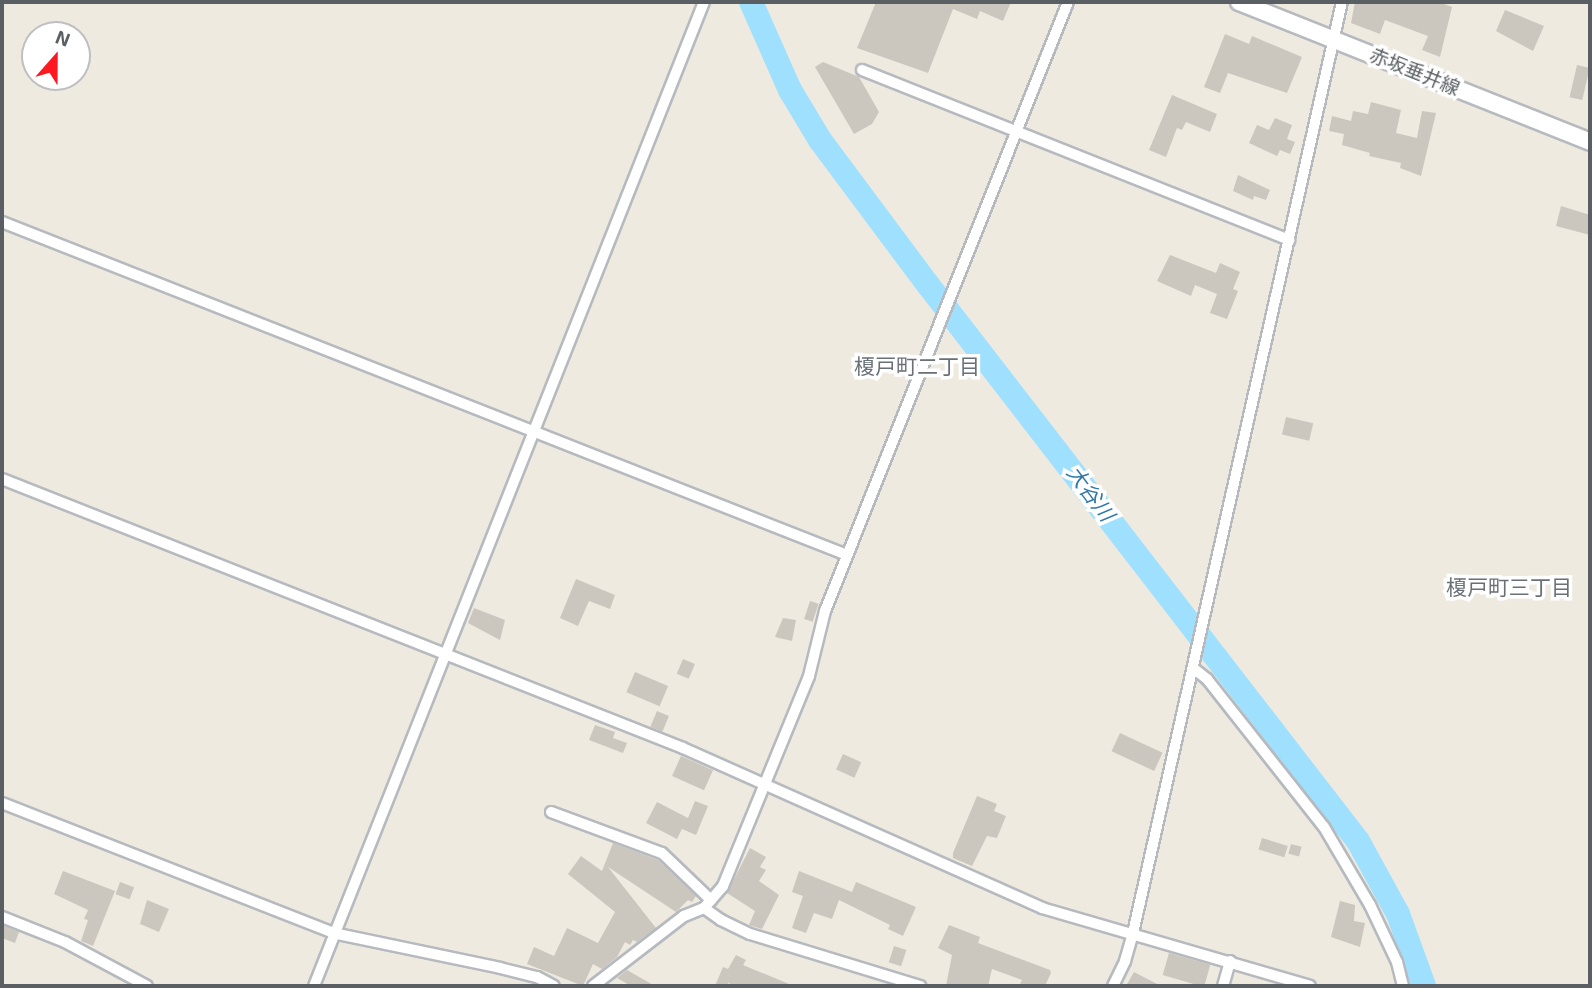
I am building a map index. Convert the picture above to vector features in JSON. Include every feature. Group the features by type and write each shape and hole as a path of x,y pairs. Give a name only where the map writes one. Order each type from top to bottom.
{"main road":[{"name":"赤坂垂井線","path":"1239,2 1590,142"}],"street":[{"path":"314,986 704,2"},
{"path":"593,986 684,916 707,904 723,886 809,676 825,611 1068,2"},
{"path":"1112,986 1125,961 1133,933 1342,2"},
{"path":"862,70 1289,240"},
{"path":"2,222 534,434 847,555"},
{"path":"2,480 766,783 1042,908 1310,986"},
{"path":"1194,664 1324,827 1370,905 1397,962 1404,986"},
{"path":"2,803 333,933 512,971 537,977 554,986"},
{"path":"551,812 662,853 707,904 750,934 920,986"},
{"path":"2,917 65,942 147,986"},
{"path":"1223,986 1230,961"}],"building":[{"path":"876,2 1011,2 1003,21 980,11 977,19 953,9 928,73 857,48"},
{"path":"1355,2 1439,2 1452,7 1440,57 1422,50 1428,36 1385,20 1380,34 1351,23"},
{"path":"1505,10 1544,26 1533,51 1496,31"},
{"path":"1225,34 1249,44 1252,36 1302,57 1287,93 1228,73 1220,93 1204,87"},
{"path":"823,62 859,77 879,112 872,124 854,134 815,67"},
{"path":"1577,65 1590,68 1582,100 1570,97"},
{"path":"1172,95 1217,114 1210,132 1186,122 1182,130 1177,128 1166,157 1149,150"},
{"path":"1371,102 1401,110 1396,133 1417,138 1422,111 1436,113 1421,176 1400,168 1401,163 1369,156 1370,153 1342,145 1344,134 1329,131 1332,116 1351,121 1353,111 1368,114"},
{"path":"1275,118 1292,125 1287,139 1295,142 1290,154 1280,150 1277,156 1249,143 1257,125 1269,130"},
{"path":"1238,175 1270,190 1266,200 1254,196 1253,200 1233,191"},
{"path":"1561,206 1590,215 1590,235 1556,226"},
{"path":"1170,255 1216,273 1220,263 1240,272 1233,289 1238,291 1227,319 1210,313 1217,294 1195,285 1191,296 1157,281"},
{"path":"1286,417 1313,423 1309,441 1282,435"},
{"path":"576,579 615,595 610,609 589,601 578,626 560,618"},
{"path":"810,601 819,604 813,622 804,619"},
{"path":"474,608 505,620 500,640 468,623"},
{"path":"783,618 796,620 792,641 775,637"},
{"path":"683,659 695,664 689,679 677,674"},
{"path":"635,672 668,686 660,706 626,692"},
{"path":"657,711 669,716 662,732 650,727"},
{"path":"595,725 615,732 613,738 627,743 623,753 589,740"},
{"path":"1120,733 1163,753 1154,771 1112,751"},
{"path":"843,754 861,762 854,778 836,770"},
{"path":"681,756 713,770 704,790 672,776"},
{"path":"977,796 997,804 994,811 1006,816 997,838 987,836 972,866 953,858 953,853"},
{"path":"695,801 708,806 696,835 682,829 677,839 646,823 657,802 688,818"},
{"path":"1262,838 1288,846 1284,857 1258,849"},
{"path":"613,843 658,860 696,896 692,902 688,900 676,912 608,867 656,928 637,942 633,940 630,945 625,942 617,957 602,969 593,964 583,986 527,964 534,947 554,956 567,928 598,943 615,912 568,874 581,856 602,871"},
{"path":"1291,844 1302,847 1299,857 1288,854"},
{"path":"750,848 766,857 760,867 766,870 759,881 779,895 762,929 749,925 755,911 727,893"},
{"path":"63,871 115,891 93,946 81,941 88,920 84,919 88,910 54,894"},
{"path":"799,871 852,892 856,882 916,907 903,936 888,929 890,925 839,900 832,919 814,913 806,933 792,928 803,896 792,892"},
{"path":"120,882 134,887 130,899 116,894"},
{"path":"147,900 169,909 159,932 140,924"},
{"path":"1340,901 1355,905 1354,921 1365,923 1360,947 1331,937"},
{"path":"2,925 19,932 15,943 2,938"},
{"path":"949,925 980,937 978,943 1050,970 1045,986 1019,986 1022,980 992,969 988,986 946,986 952,955 938,948"},
{"path":"894,946 906,950 901,966 889,962"},
{"path":"1169,953 1210,965 1204,986 1163,975"},
{"path":"736,955 746,960 743,965 794,986 736,986 728,983 727,986 715,986 723,967 728,969"},
{"path":"627,970 655,986 631,986 617,978"},
{"path":"1134,972 1161,986 1126,986"}],"waterway":[{"name":"大谷川","path":"751,2 790,90 820,140 929,286 1358,841 1398,914 1424,986"}],"district":[{"name":"榎戸町二丁目","path":"917,366"},
{"name":"榎戸町三丁目","path":"1509,587"}]}
